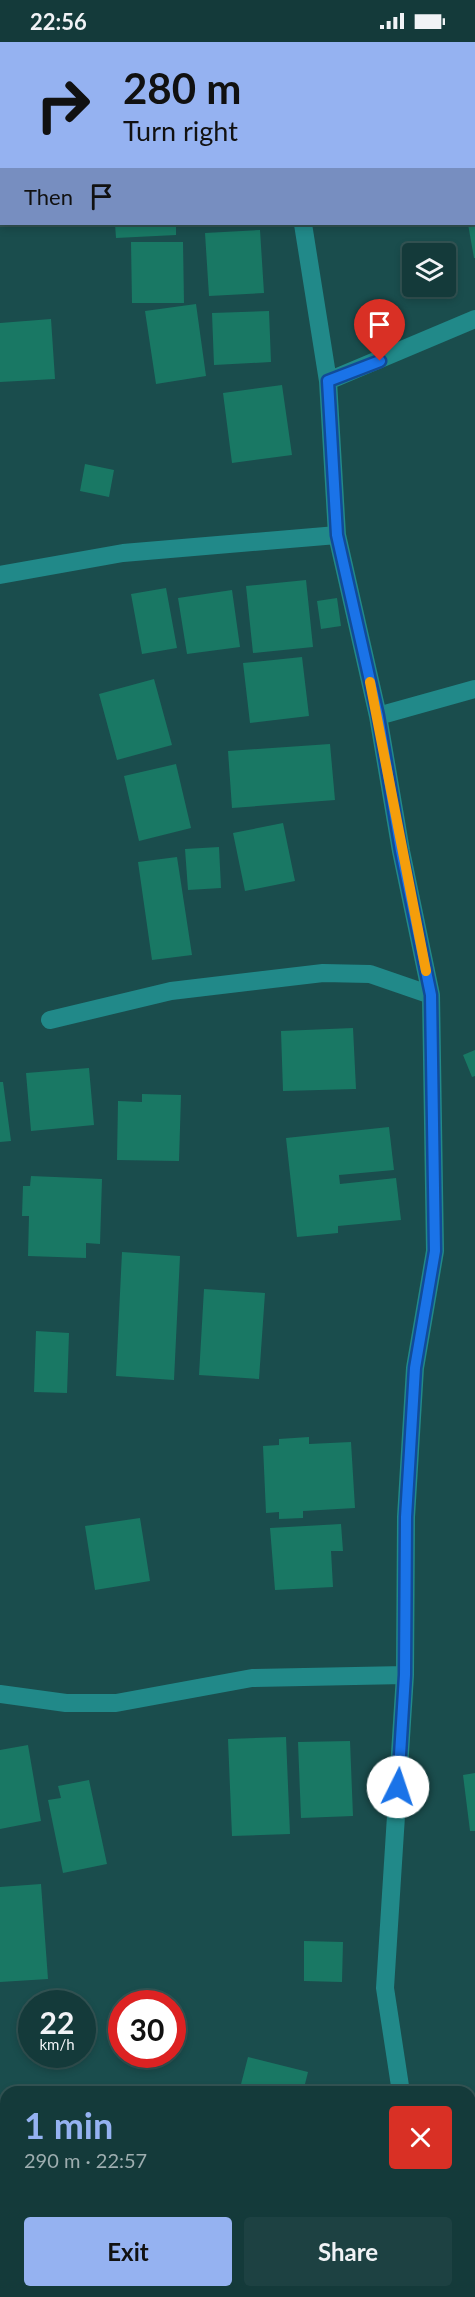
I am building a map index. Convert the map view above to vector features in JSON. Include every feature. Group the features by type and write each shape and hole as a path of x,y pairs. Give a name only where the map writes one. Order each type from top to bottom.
{"street":[{"path":"303,225 328,381 337,535 378,716 401,851 431,995 435,1251 415,1368 406,1517 405,1675 385,1988 398,2086"},
{"path":"328,381 475,319"},
{"path":"0,575 123,553 337,535"},
{"path":"378,716 475,689"},
{"path":"50,1020 171,991 323,973 370,974 431,995"},
{"path":"0,1695 66,1702 116,1702 252,1678 405,1675"}],"building":[{"path":"115,225 176,225 176,235 116,238"},
{"path":"468,225 475,225 474,258"},
{"path":"260,230 264,293 209,296 205,233"},
{"path":"131,242 183,242 184,303 132,303"},
{"path":"196,304 206,376 156,384 145,311"},
{"path":"269,311 271,362 214,365 212,313"},
{"path":"51,319 55,379 0,382 0,323"},
{"path":"282,385 292,455 232,463 223,393"},
{"path":"85,464 114,470 109,497 80,491"},
{"path":"306,580 313,647 253,653 246,586"},
{"path":"166,588 177,648 142,654 131,594"},
{"path":"232,590 240,647 187,654 178,598"},
{"path":"337,598 341,626 321,629 317,601"},
{"path":"302,657 309,716 250,723 243,663"},
{"path":"154,679 172,745 117,760 99,694"},
{"path":"330,744 335,800 232,808 228,751"},
{"path":"176,764 191,828 139,841 124,776"},
{"path":"283,823 295,881 245,891 233,833"},
{"path":"219,847 221,888 188,890 185,849"},
{"path":"177,857 192,955 152,960 138,862"},
{"path":"353,1028 356,1089 283,1091 281,1031"},
{"path":"475,1050 475,1076 472,1077 463,1055"},
{"path":"89,1068 94,1125 31,1131 26,1073"},
{"path":"0,1082 3,1082 11,1141 0,1142"},
{"path":"142,1094 181,1095 179,1161 117,1160 118,1101 142,1102"},
{"path":"389,1127 394,1170 339,1175 340,1184 396,1178 401,1220 338,1226 338,1233 297,1237 286,1138"},
{"path":"31,1176 102,1179 100,1244 86,1243 86,1258 28,1256 29,1216 22,1216 23,1186 30,1186"},
{"path":"122,1252 180,1256 174,1380 116,1376"},
{"path":"204,1289 265,1293 259,1379 199,1375"},
{"path":"36,1331 69,1333 67,1393 34,1392"},
{"path":"309,1437 309,1444 351,1442 355,1508 303,1511 303,1518 279,1519 279,1512 266,1513 263,1446 279,1445 279,1439"},
{"path":"140,1518 150,1581 95,1590 85,1526"},
{"path":"341,1524 343,1551 331,1551 333,1587 275,1590 270,1528"},
{"path":"286,1737 290,1834 232,1836 228,1739"},
{"path":"350,1741 353,1816 301,1818 298,1742"},
{"path":"28,1745 41,1821 0,1829 0,1750"},
{"path":"475,1773 475,1831 470,1831 463,1775"},
{"path":"89,1780 107,1864 63,1873 48,1800 61,1798 58,1786"},
{"path":"41,1884 48,1979 0,1982 0,1887"},
{"path":"304,1941 343,1942 342,1982 304,1981"},
{"path":"248,2057 308,2072 304,2086 241,2086"}],"slow traffic":[{"path":"370,682 426,971"}],"route":[{"path":"380,361 328,381 337,535 378,716 401,851 431,995 435,1251 415,1368 406,1517 405,1675 398,1787"}]}
